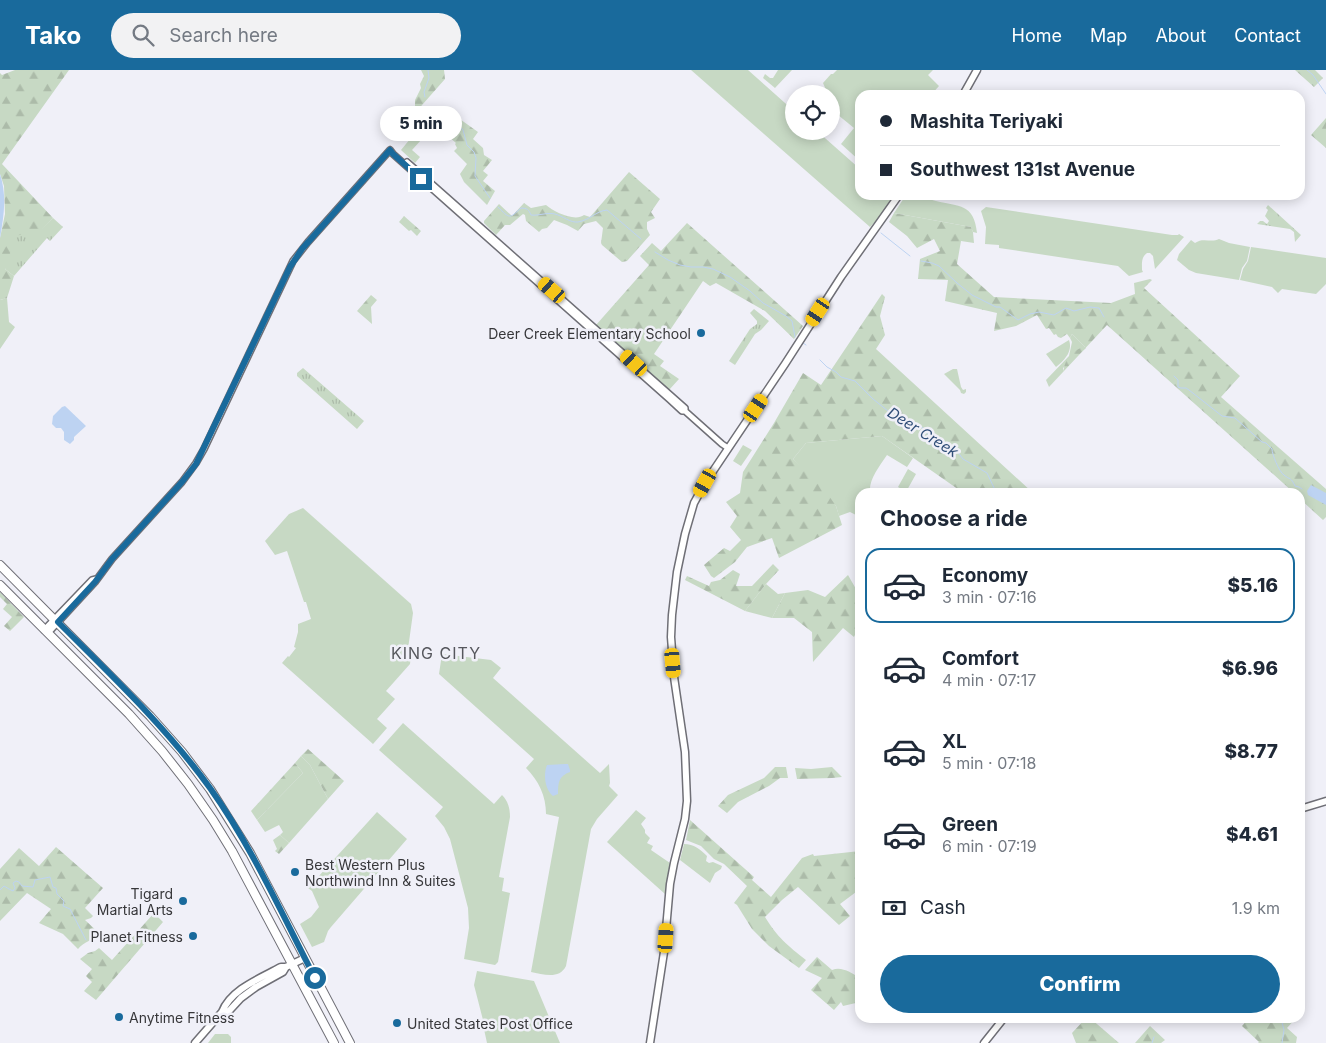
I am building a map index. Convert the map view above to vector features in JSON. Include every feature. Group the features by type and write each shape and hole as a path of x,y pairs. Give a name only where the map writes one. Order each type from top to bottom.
{"highway":[{"path":"0,565 157,723 220,803 250,853 350,1043"},
{"path":"0,585 129,714 188,784 232,851 289,966 334,1043"}],"main road":[{"path":"967,90 977,70"},
{"path":"650,1043 664,952 670,884 685,821 688,794 685,752 674,677 671,637 677,572 684,534 694,503 705,483 841,277 895,200"},
{"path":"1305,807 1326,801"},
{"path":"196,1043 222,1012 229,1011 246,994 283,972 289,966 305,958"},
{"path":"984,1043 1000,1023"}],"street":[{"path":"46,631 92,580 96,579 193,469 293,262 308,242 390,150 669,399 686,411 728,448"}],"green space":[{"path":"15,70 69,70 2,164 53,218 5,269 14,276 7,298 0,300 0,238 5,214 4,186 0,174 0,73 2,75"},
{"path":"421,70 444,70 445,79 415,113 415,100 424,76"},
{"path":"691,70 748,70 785,103 785,140 827,140 855,165 855,200 890,200 882,214 870,227"},
{"path":"778,70 792,70 775,88 763,78 765,74 773,78"},
{"path":"837,70 933,70 928,75 939,86 935,90 855,90 855,157 841,144 854,128 840,117 840,85 824,85 823,83"},
{"path":"1295,70 1315,70 1323,78 1314,87"},
{"path":"443,107 478,132 473,139 483,148 484,155 492,160 483,171 488,175 483,181 495,191 487,205 464,182 460,174 467,164 454,151 457,148 456,143 430,122"},
{"path":"1326,118 1326,148 1311,135"},
{"path":"415,133 422,139 412,150 420,157 415,163 401,150"},
{"path":"629,172 660,199 651,212 655,218 647,222 647,229 650,235 627,261 622,262 602,245 603,228 596,221 584,224 578,231 554,220 547,228 539,232 526,221 523,214 510,225 505,225 496,235 484,223 499,204 512,216 524,203 531,208 546,205 570,217 584,215 590,217"},
{"path":"903,200 932,200 958,206 969,211 973,216 977,233 973,232 971,227 894,213"},
{"path":"1268,205 1301,235 1295,242 1294,232 1290,229 1257,224 1263,221 1267,224 1269,221 1265,216"},
{"path":"986,207 1172,235 1179,234 1184,237 1155,269 1153,256 1147,253 1142,261 1143,272 1129,276 1118,266 999,248 999,245 985,244 986,227 981,211"},
{"path":"894,213 971,227 974,243 961,241 957,264 994,297 1111,303 1135,294 1134,283 1152,280 1144,288 1240,376 1221,397 1326,489 1326,517 1323,520 1305,504 1305,488 1289,488 1107,325 1064,371 1065,363 1070,356 1077,350 1085,347 1072,334 1070,338 1067,334 1061,338 1056,334 1054,335 1049,328 1046,329 1037,315 1016,326 994,331 997,313 945,301 948,280 918,279 920,259 940,251 934,239 917,248 907,236 889,222"},
{"path":"404,216 421,231 417,236 399,222"},
{"path":"53,218 63,227 50,241 47,238 14,276 5,269 16,236 42,229"},
{"path":"687,223 803,326 794,339 765,311 716,283 710,286 703,281 654,354 664,361 660,366 679,379 669,390 596,325 649,265 640,256 652,243 661,251"},
{"path":"1219,239 1250,247 1247,261 1242,268 1239,280 1196,273 1177,260 1179,254 1191,240 1195,243 1201,240"},
{"path":"1251,247 1326,258 1326,284 1316,294 1282,289 1278,293 1272,287 1240,280 1243,269 1248,261"},
{"path":"882,294 885,297 880,316 885,335 876,349 1028,488 956,488 882,436 806,443 793,459 822,486 836,506 842,525 779,558 772,538 747,547 735,562 714,578 704,565 724,548 730,551 741,540 730,527 737,516 726,502 740,493 743,472 803,373 821,385"},
{"path":"371,295 377,300 371,307 372,324 357,311"},
{"path":"7,298 9,322 15,327 0,349 0,300"},
{"path":"754,309 769,321 755,334 735,365 729,361 750,329 757,324 757,321 750,313"},
{"path":"1072,334 1086,348 1063,368 1064,371 1049,387 1046,380 1069,356"},
{"path":"1069,340 1069,352 1056,367 1046,354"},
{"path":"303,368 364,421 357,429 297,376 297,373"},
{"path":"957,369 961,387 963,390 966,389 964,394 944,374"},
{"path":"882,436 913,458 907,467 887,455 873,478 870,488 855,488 855,514 850,512 839,516 836,506 793,459 806,443"},
{"path":"743,445 752,450 741,466 733,461"},
{"path":"908,469 916,474 908,488 898,487"},
{"path":"303,508 411,604 413,613 408,649 434,652 433,658 411,656 410,664 386,691 395,699 377,719 387,728 373,744 282,663 296,648 294,647 298,624 311,619 287,551 275,555 265,541 289,514"},
{"path":"773,564 779,570 745,611 685,580 687,576 709,586 711,582 720,580 733,570 740,574 736,586 752,586"},
{"path":"848,575 855,587 855,635 854,637 843,628 813,662 812,632 794,618 772,618 785,593 808,590 825,597"},
{"path":"766,584 778,594 785,593 772,618 745,611"},
{"path":"0,592 24,617 10,631 4,626 12,617 3,609 7,604 0,597"},
{"path":"442,654 491,660 501,668 493,678 600,773 609,764 609,786 618,795 597,819 591,829 566,966 555,975 531,972 559,817 546,814 545,801 541,789 535,778 526,768 534,759 439,674"},
{"path":"403,723 494,804 502,795 508,805 510,817 499,877 504,878 502,891 510,893 498,962 495,965 464,959 469,928 468,908 450,839 444,827 435,816 443,807 379,750"},
{"path":"308,749 344,781 328,799 310,765 301,756"},
{"path":"301,756 310,765 328,799 289,843 280,835 283,832 279,825 265,832 257,820 303,773 295,763"},
{"path":"295,763 303,773 257,820 251,811"},
{"path":"775,767 786,767 788,778 780,778 738,802 727,813 718,806 728,795 764,778"},
{"path":"832,767 842,777 797,779 795,768 811,769"},
{"path":"636,810 646,818 641,824 645,833 650,838 647,843 653,846 651,850 670,863 665,894 607,842"},
{"path":"377,812 407,839 331,927 324,942 312,947 300,924 311,917 319,907 312,891 308,888"},
{"path":"690,820 754,877 752,880 771,897 802,858 813,854 814,856 855,852 855,893 840,904 850,916 839,925 798,887 765,917 783,941 806,960 799,968 769,946 752,929 734,903 747,886 724,864 714,859 701,846 686,840"},
{"path":"280,835 289,843 279,854 275,851 277,849 273,840"},
{"path":"684,844 699,849 707,856 706,861 709,863 713,862 722,866 715,873 710,883 680,860"},
{"path":"56,847 103,888 85,908 93,916 85,920 100,934 78,949 63,934 39,923 51,909 27,893 0,921 0,869 19,848 39,866"},
{"path":"154,913 163,922 96,1000 84,991 92,982 86,976 92,969 80,959 99,948 112,960"},
{"path":"817,957 832,970 843,969 855,975 855,1003 843,1006 841,1002 834,1010 811,990 822,978 805,970"},
{"path":"477,971 534,981 560,1043 487,1043 474,985"},
{"path":"1081,1023 1096,1023 1119,1043 1076,1043 1072,1033"},
{"path":"1245,1023 1292,1023 1287,1028 1297,1037 1296,1043 1258,1043 1242,1026"},
{"path":"1150,1026 1165,1040 1161,1043 1135,1043"},
{"path":"215,1034 228,1034 231,1037 231,1043 208,1043"}],"water":[{"path":"0,174 4,198 4,213 0,238"},
{"path":"65,406 86,426 74,437 70,444 64,440 64,432 61,428 56,428 52,424 53,416"},
{"path":"1311,485 1326,493 1326,505 1308,495 1307,491"},
{"path":"568,764 570,772 561,778 558,794 553,796 548,790 546,782 545,773 547,765"}],"waterway":[{"name":"Deer Creek","path":"425,97 424,92 429,78 428,70"},
{"path":"1307,70 1313,75 1326,94"},
{"name":"Deer Creek","path":"444,113 463,130 467,145 474,152 476,158 475,176 490,198"},
{"name":"Deer Creek","path":"498,207 510,216 523,208 528,210 531,215 552,214 575,222 582,221 607,210 641,239"},
{"path":"881,233 910,256"},
{"name":"Deer Creek","path":"655,252 680,265 713,269 730,277 763,303 792,321 795,337"},
{"path":"921,261 939,266 972,295 996,307 1000,307 1018,320 1039,312 1054,315 1066,308 1074,311 1090,307 1099,308 1104,317"},
{"name":"Deer Creek","path":"820,360 841,377 855,381 888,411 922,427 931,438 939,443 947,444 957,451 963,459 987,473 994,488"},
{"path":"1174,376 1178,380 1178,387 1186,388 1222,416 1235,418 1262,442 1266,443 1272,449 1276,463 1282,473 1295,486 1300,488"},
{"path":"0,890 4,886 13,891 15,888 13,883 16,881 22,886 33,887 35,880 50,877 57,894 64,901 63,906 70,909 86,940"},
{"path":"1282,1023 1284,1030 1282,1043"},
{"path":"1152,1043 1154,1037"}],"place":[{"name":"Deer Creek Elementary School","path":"701,333"},
{"name":"Best Western Plus Northwind Inn & Suites","path":"295,872"},
{"name":"Tigard Martial Arts","path":"183,901"},
{"name":"Planet Fitness","path":"193,936"},
{"name":"Anytime Fitness","path":"119,1017"},
{"name":"United States Post Office","path":"397,1023"}],"district":[{"name":"KING CITY","path":"436,653"}],"route":[{"path":"315,978 250,853 210,789 163,730 58,622 95,582 112,559 196,464 297,255 390,150 421,179"}]}
